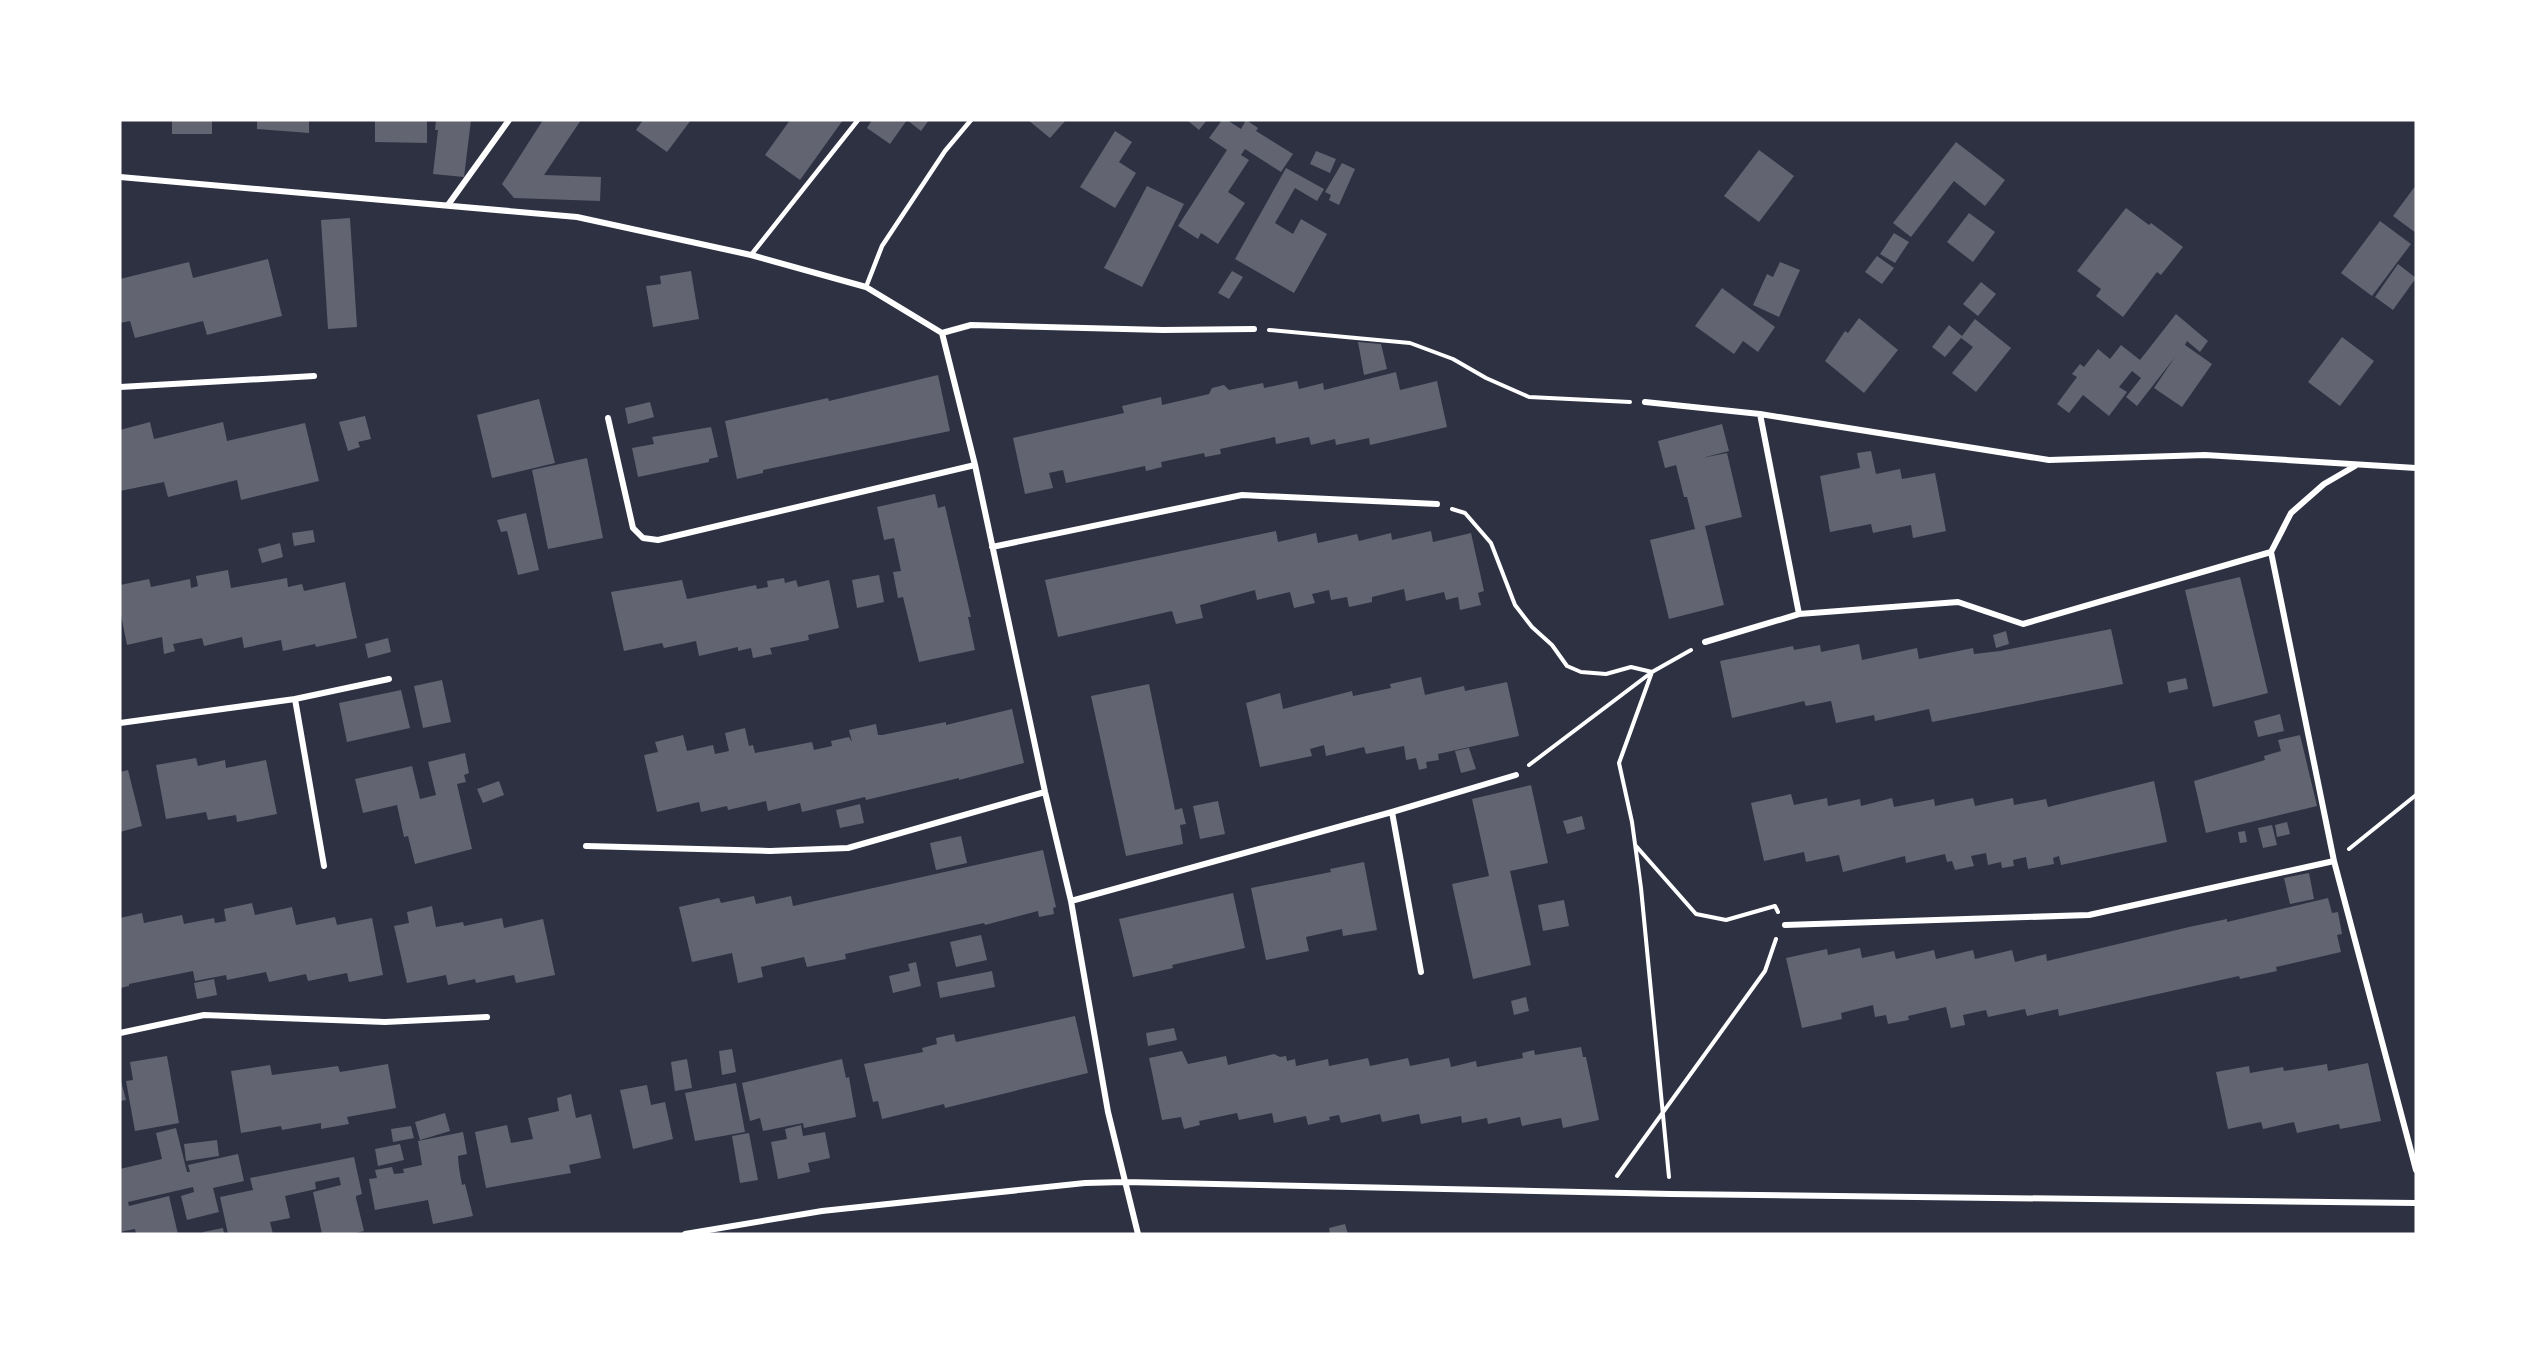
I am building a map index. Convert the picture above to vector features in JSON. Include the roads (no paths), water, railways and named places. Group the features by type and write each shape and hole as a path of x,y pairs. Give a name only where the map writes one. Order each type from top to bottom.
{"street":[{"path":"448,205 509,120"},
{"path":"120,177 577,217 751,255 866,287 942,333 975,465 1045,792 1071,901 1108,1112 1138,1234"},
{"path":"942,333 971,325 1163,330 1254,328"},
{"path":"120,387 314,376"},
{"path":"1645,402 1760,414 2049,460 2205,454 2355,466 2416,468"},
{"path":"1760,414 1799,614"},
{"path":"608,418 633,528 643,538 658,540 975,465"},
{"path":"2355,466 2324,484 2291,513 2271,552 2334,861 2416,1170"},
{"path":"992,548 1242,495 1437,504"},
{"path":"1705,642 1799,614 1958,602 2023,624 2271,552"},
{"path":"120,723 295,699 390,679"},
{"path":"295,699 324,866"},
{"path":"1071,901 1392,812 1516,774"},
{"path":"586,846 770,851 848,848 1045,792"},
{"path":"1392,812 1421,972"},
{"path":"1785,925 2090,915 2334,861"},
{"path":"120,1033 204,1015 385,1022 487,1017"},
{"path":"685,1234 822,1211 1085,1183 1125,1182 1605,1193 2416,1203"}],"lane":[{"path":"751,255 858,120"},
{"path":"866,287 882,246 945,151 971,120"}]}
